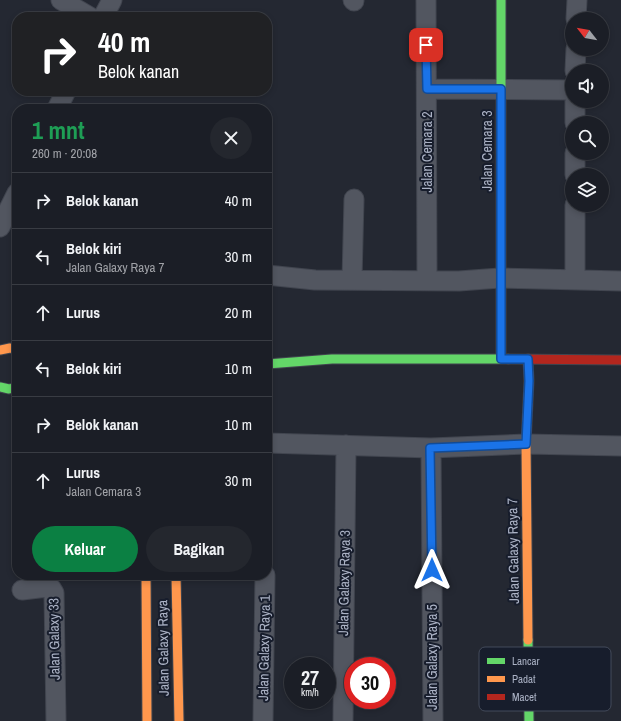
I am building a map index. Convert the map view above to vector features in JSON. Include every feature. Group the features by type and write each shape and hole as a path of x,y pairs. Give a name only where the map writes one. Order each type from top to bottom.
{"street":[{"path":"61,0 81,12"},
{"path":"106,12 112,0"},
{"name":"Jalan Cemara 2","path":"426,0 427,281"},
{"name":"Jalan Cemara 3","path":"501,0 501,359"},
{"path":"576,12 577,0"},
{"path":"427,89 565,90"},
{"path":"352,280 354,199"},
{"path":"0,227 12,203"},
{"path":"575,212 575,280"},
{"path":"272,276 315,280 459,281 500,278 621,281"},
{"path":"0,350 12,349"},
{"path":"272,364 332,359 621,360"},
{"name":"Jalan Galaxy Raya 7","path":"528,359 529,381 526,444 528,647"},
{"path":"0,387 12,388"},
{"path":"272,443 430,448 526,444 621,446"},
{"name":"Jalan Galaxy Raya 3","path":"343,721 346,445"},
{"name":"Jalan Galaxy Raya 5","path":"430,448 433,721"},
{"name":"Jalan Galaxy Raya","path":"146,580 147,721"},
{"name":"Jalan Galaxy Raya","path":"176,580 179,721"},
{"name":"Jalan Galaxy Raya 1","path":"263,721 265,580"},
{"name":"Jalan Galaxy 33","path":"22,590 47,587 51,588 54,593 56,721"},
{"name":"Jalan Galaxy Raya 7","path":"529,711 529,721"}],"traffic: fast":[{"path":"501,0 501,359"},
{"path":"272,364 332,359 508,359"},
{"path":"0,387 12,388"},
{"path":"528,640 528,647"},
{"path":"529,711 529,721"}],"traffic: slow":[{"path":"0,350 12,349"},
{"path":"528,359 529,381 526,444 528,640"},
{"path":"146,580 147,721"},
{"path":"176,580 179,721"}],"traffic: jam":[{"path":"508,359 621,360"}],"route":[{"path":"426,45 427,89 501,89 501,359 528,359 529,381 526,444 430,448 432,570"}]}
